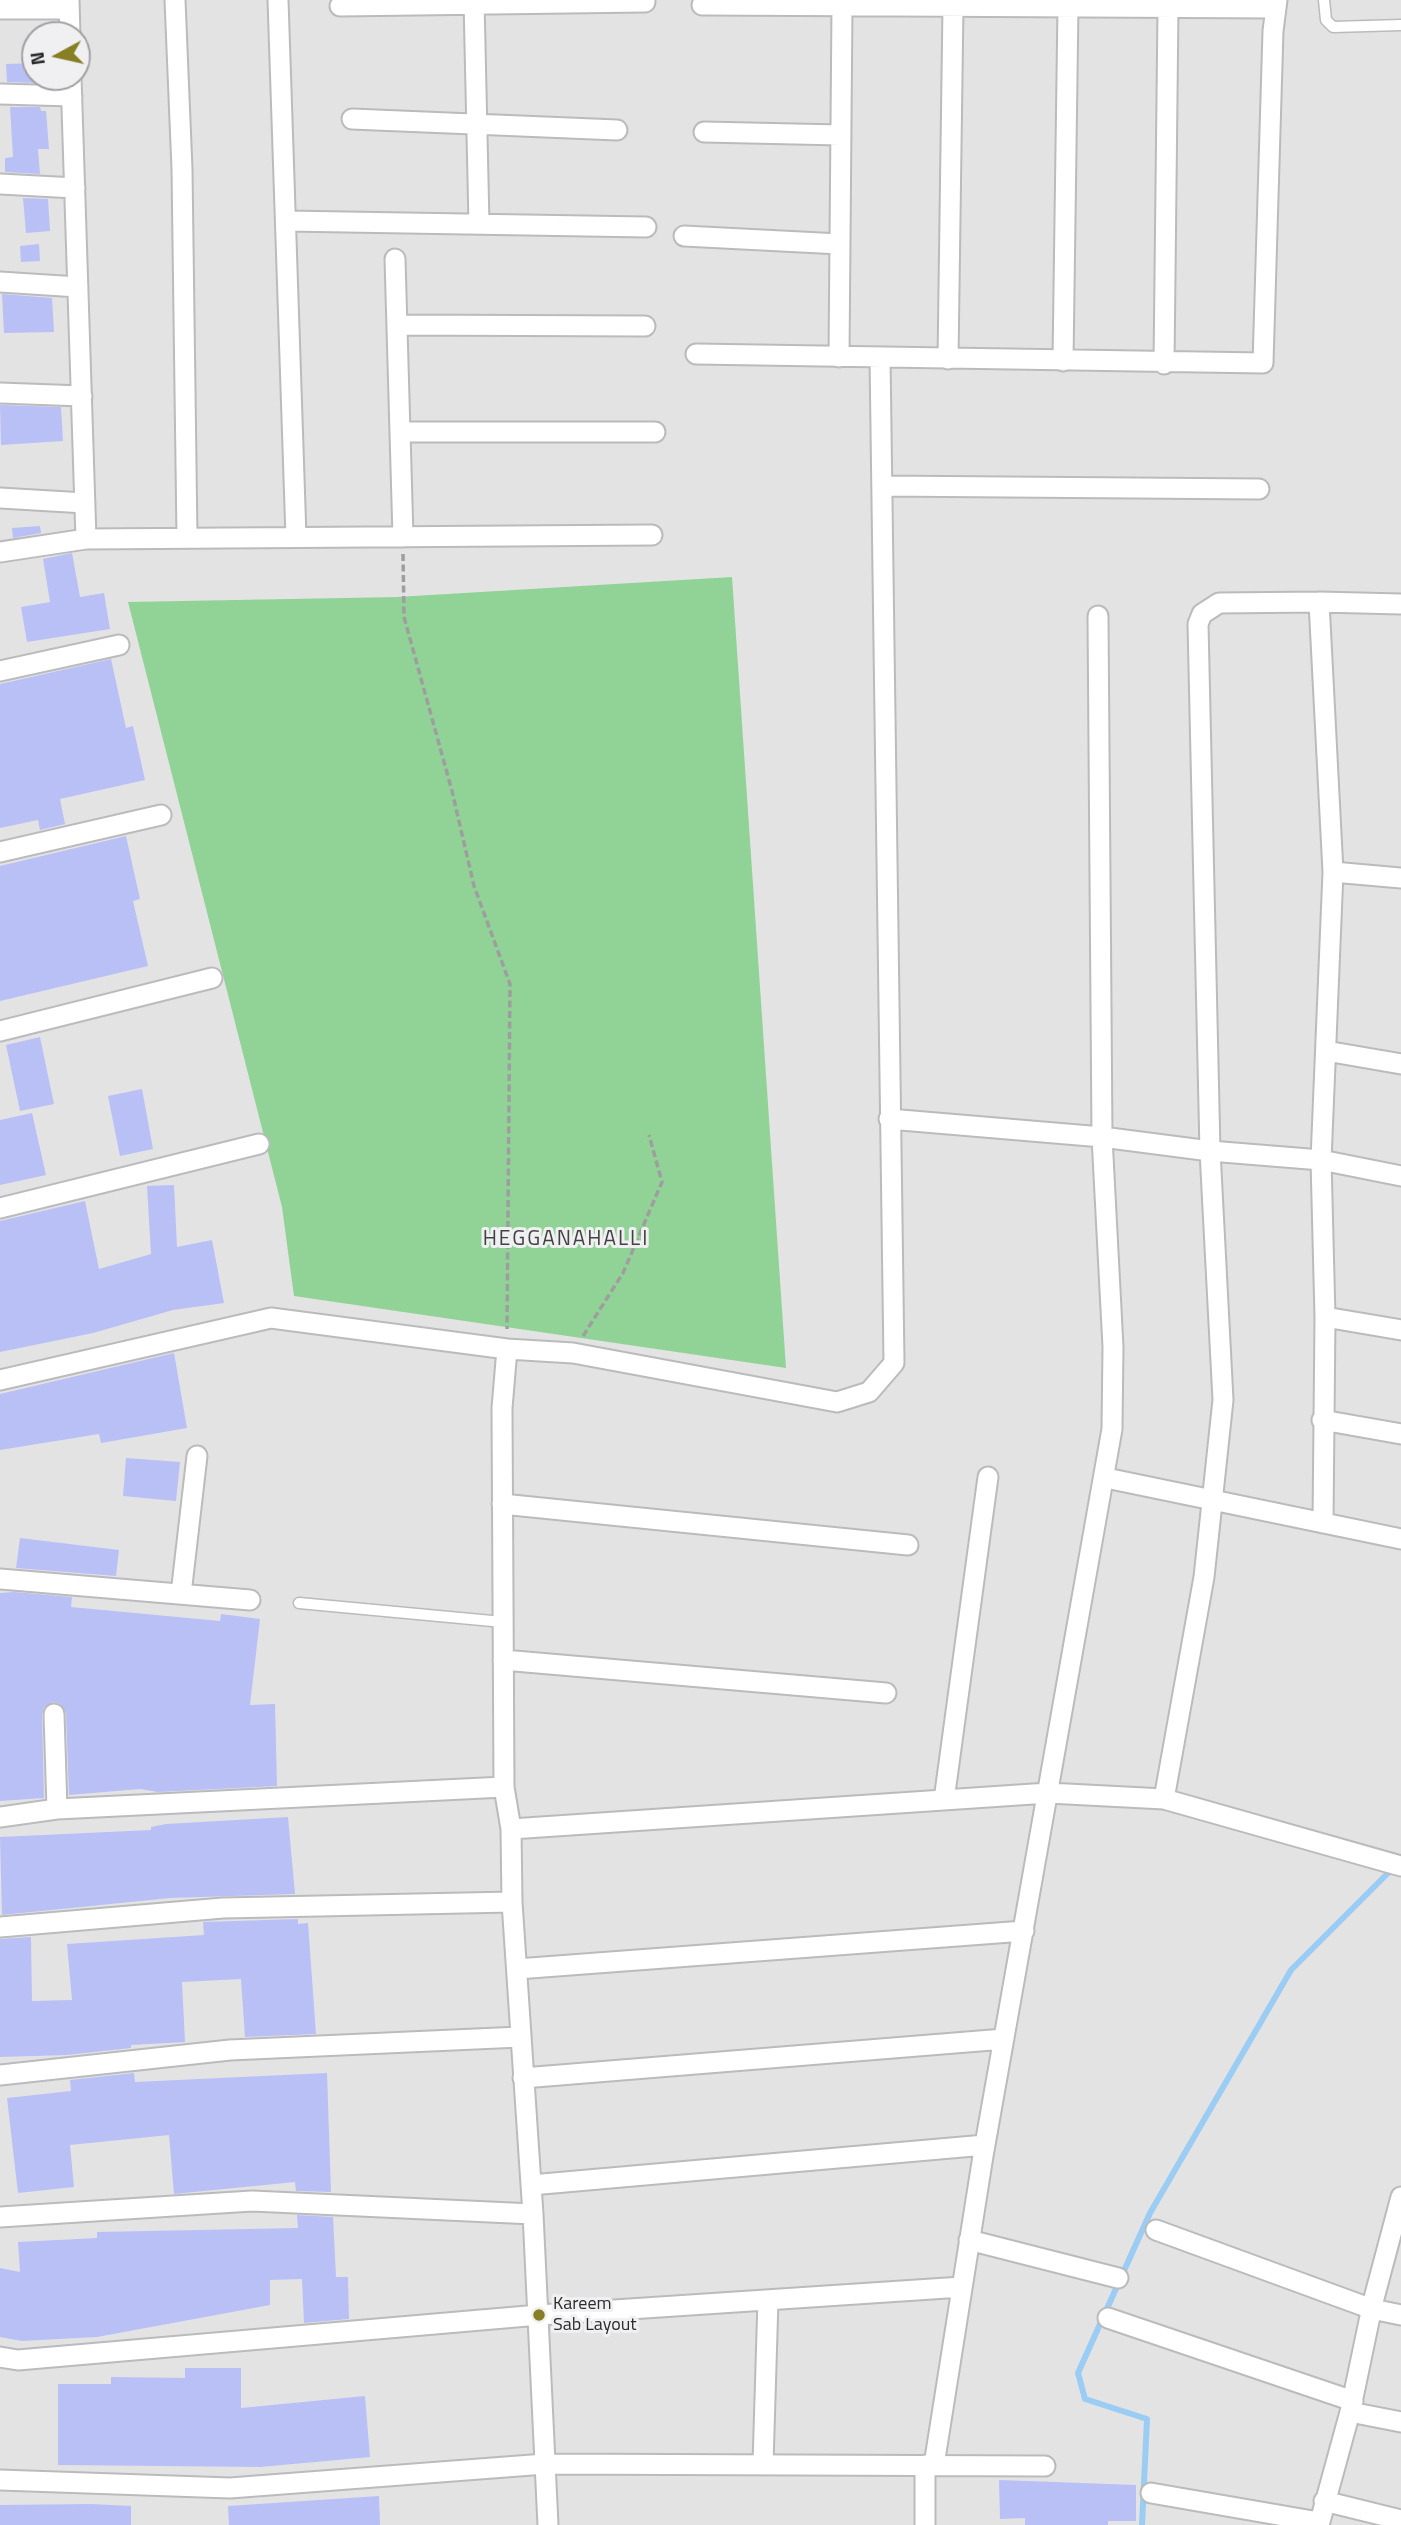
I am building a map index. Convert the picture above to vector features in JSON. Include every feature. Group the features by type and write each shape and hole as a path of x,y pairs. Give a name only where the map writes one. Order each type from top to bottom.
{"street":[{"path":"175,0 182,169 187,538"},
{"path":"278,0 296,537"},
{"path":"474,2 479,224"},
{"path":"340,6 474,2 645,2"},
{"path":"0,9 69,4"},
{"path":"696,354 1164,364 1263,363 1273,31 1277,4 1168,8 702,5"},
{"path":"839,356 842,6"},
{"path":"948,359 953,6"},
{"path":"1063,362 1068,6"},
{"path":"1164,364 1168,8"},
{"path":"0,94 31,91"},
{"path":"72,91 86,539"},
{"path":"352,119 617,130"},
{"path":"704,132 841,135"},
{"path":"0,184 75,188"},
{"path":"286,221 646,227"},
{"path":"684,236 840,244"},
{"path":"395,259 403,537"},
{"path":"0,282 78,287"},
{"path":"397,325 645,326"},
{"path":"0,1380 271,1318 507,1349 573,1353 836,1402 869,1392 894,1363 880,357"},
{"path":"0,393 82,396"},
{"path":"400,432 655,432"},
{"path":"881,486 1259,489"},
{"path":"0,498 85,503"},
{"path":"0,552 86,539 652,535"},
{"path":"1319,602 1333,872 1321,1160 1325,1317 1323,1523"},
{"path":"1164,1799 1204,1577 1214,1500 1223,1377 1210,1151 1198,624 1208,608 1219,603 1401,604"},
{"path":"925,2525 930,2465 1106,1478 1112,1429 1113,1347 1102,1137 1098,616"},
{"path":"0,671 120,645"},
{"path":"0,852 161,815"},
{"path":"1333,872 1401,878"},
{"path":"0,1031 212,978"},
{"path":"1326,1051 1401,1064"},
{"path":"889,1119 1102,1137 1210,1151 1321,1160 1401,1176"},
{"path":"0,1208 259,1144"},
{"path":"1325,1317 1401,1330"},
{"path":"507,1349 502,1408 504,1787 512,1829 512,1902 539,2315 548,2525"},
{"path":"1322,1420 1401,1434"},
{"path":"181,1594 197,1456"},
{"path":"944,1800 988,1477"},
{"path":"1106,1478 1401,1539"},
{"path":"502,1504 908,1545"},
{"path":"0,1579 250,1600"},
{"path":"503,1660 886,1693"},
{"path":"54,1714 57,1809"},
{"path":"0,1817 57,1809 504,1787"},
{"path":"512,1829 1048,1793 1164,1799 1393,1864"},
{"path":"0,1927 223,1908 512,1902"},
{"path":"517,1969 1024,1931"},
{"path":"0,2075 230,2050 520,2037"},
{"path":"523,2078 1004,2039"},
{"path":"531,2185 985,2145"},
{"path":"0,2217 252,2201 533,2214"},
{"path":"1151,2493 1319,2523 1352,2407 1371,2309 1400,2208"},
{"path":"1156,2230 1371,2309 1401,2315"},
{"path":"969,2240 1118,2278"},
{"path":"0,2357 18,2360 539,2315 962,2287"},
{"path":"763,2464 768,2300"},
{"path":"1108,2318 1352,2407 1401,2422"},
{"path":"0,2480 230,2488 545,2464 1045,2466"},
{"path":"1324,2501 1401,2521"}],"lane":[{"path":"1324,0 1326,20 1333,27 1401,25"},
{"path":"299,1603 503,1622"}],"path":[{"path":"403,537 404,617 452,790 474,886 510,984 507,1349"},
{"path":"573,1353 623,1273 662,1182 649,1135"}],"green space":[{"path":"732,577 786,1368 294,1296 282,1207 128,602 397,597"}],"building":[{"path":"21,63 21,82 7,82 6,64"},
{"path":"10,107 40,107 41,111 46,111 49,149 38,149 40,174 5,172 5,158 13,157"},
{"path":"23,198 48,199 50,231 26,233"},
{"path":"39,244 40,261 21,262 20,246"},
{"path":"2,294 52,298 54,332 4,333"},
{"path":"0,405 61,407 63,441 1,445"},
{"path":"40,526 41,533 13,538 12,528"},
{"path":"72,553 80,597 104,593 110,629 27,642 21,607 50,602 43,559"},
{"path":"111,659 126,728 133,726 145,780 60,799 65,824 40,830 38,820 0,828 0,684"},
{"path":"126,836 140,899 133,901 148,966 0,1001 0,866"},
{"path":"40,1037 54,1104 20,1111 6,1045"},
{"path":"142,1089 153,1149 120,1156 108,1096"},
{"path":"32,1113 46,1175 0,1185 0,1120"},
{"path":"174,1185 177,1247 212,1240 224,1303 173,1310 93,1333 0,1352 0,1221 85,1201 99,1269 151,1254 147,1186"},
{"path":"174,1353 187,1428 101,1443 99,1434 0,1450 0,1394"},
{"path":"126,1458 180,1462 176,1501 123,1496"},
{"path":"20,1538 119,1550 116,1576 16,1568"},
{"path":"0,1593 72,1597 71,1607 220,1621 221,1614 260,1619 250,1705 275,1704 277,1786 158,1792 140,1789 69,1795 66,1713 60,1704 53,1702 44,1708 42,1714 44,1798 0,1801"},
{"path":"288,1817 295,1894 170,1898 2,1915 0,1837 151,1830 151,1827 166,1824"},
{"path":"298,1919 298,1924 308,1923 316,2034 245,2037 241,1979 182,1982 185,2042 131,2045 131,2048 67,2055 0,2057 0,1939 31,1937 32,2001 72,2000 67,1944 204,1935 203,1922"},
{"path":"134,2073 135,2082 327,2073 331,2192 296,2191 295,2182 174,2194 169,2135 70,2145 74,2187 18,2193 7,2098 71,2091 70,2080"},
{"path":"297,2215 333,2217 336,2277 348,2277 349,2319 304,2323 302,2279 270,2280 270,2305 97,2337 22,2341 0,2337 0,2268 20,2272 18,2242 97,2238 97,2232 298,2228"},
{"path":"185,2368 241,2368 241,2408 365,2396 370,2457 260,2467 58,2465 58,2384 111,2384 111,2377 185,2378"},
{"path":"999,2480 1136,2485 1136,2521 1108,2521 1108,2525 1025,2525 1025,2518 1000,2519"},
{"path":"379,2496 380,2525 229,2525 228,2506"},
{"path":"0,2505 131,2506 131,2525 0,2525"}],"waterway":[{"path":"1142,2525 1147,2419 1085,2399 1078,2373 1150,2213 1291,1970 1393,1868"}],"place":[{"name":"Kareem Sab Layout","path":"539,2315"}],"district":[{"name":"HEGGANAHALLI","path":"566,1240"}]}
